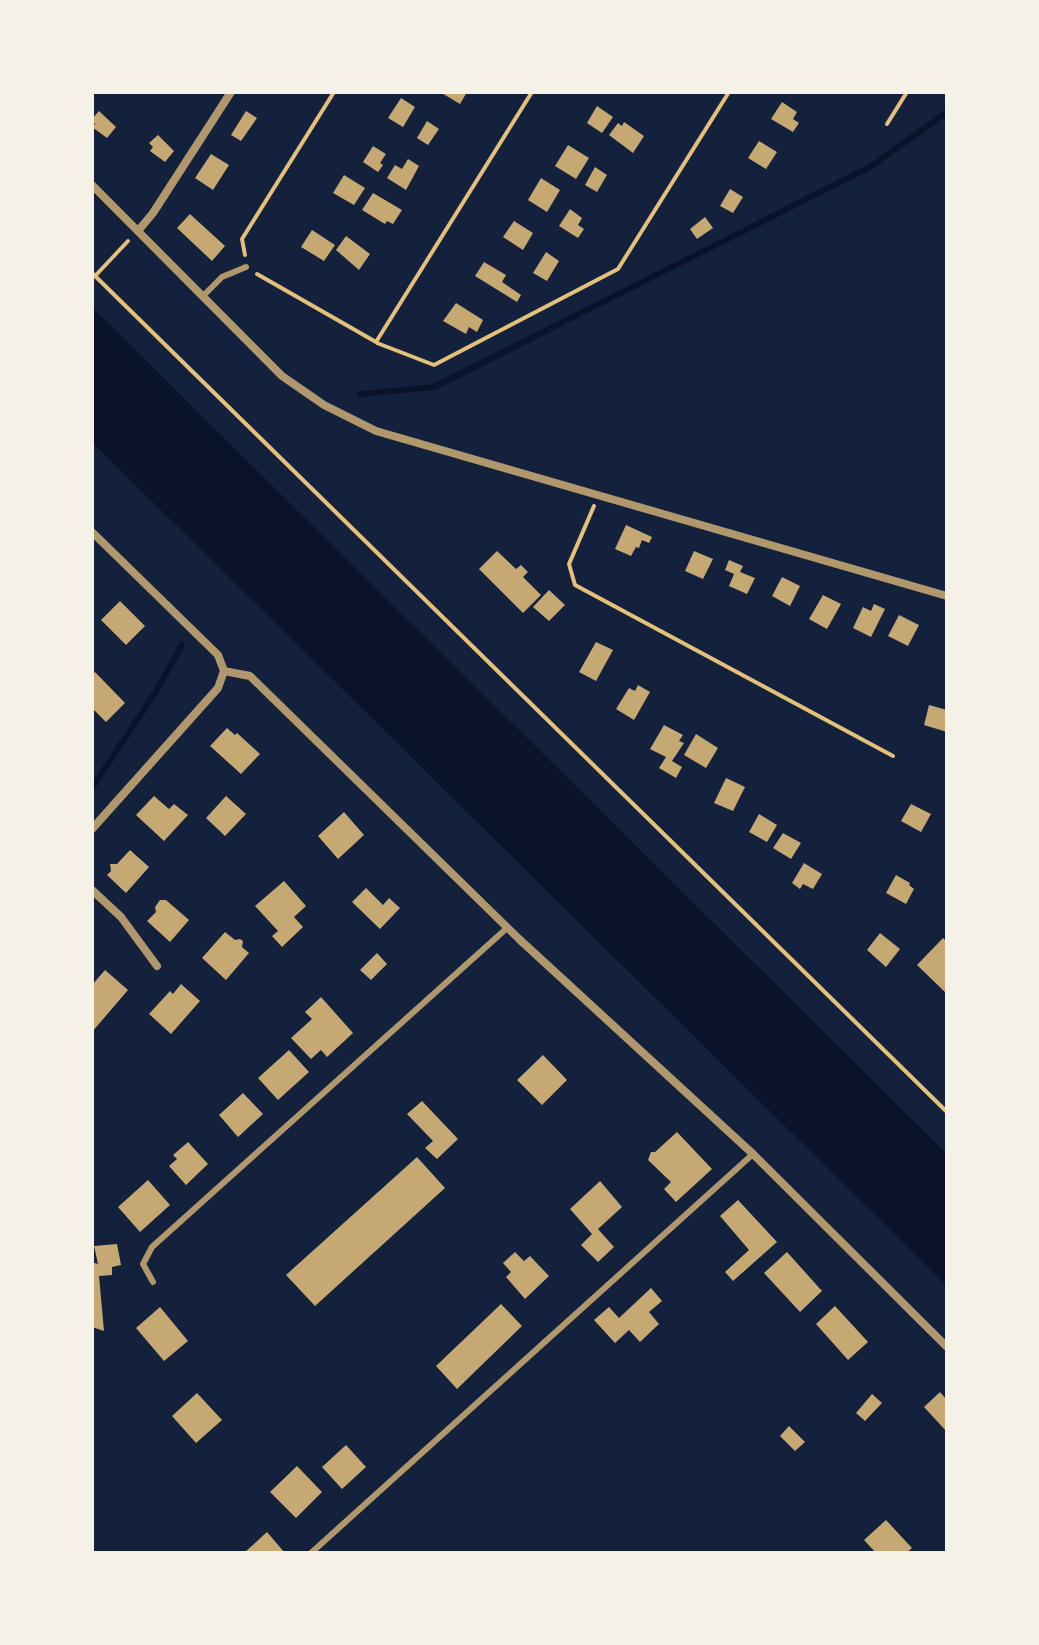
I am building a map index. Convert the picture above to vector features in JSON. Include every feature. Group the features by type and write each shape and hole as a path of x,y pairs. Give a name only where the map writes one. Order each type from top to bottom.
{"street":[{"path":"138,231 153,213 231,92"},
{"path":"92,185 282,376 324,405 376,431 947,596"},
{"path":"92,532 218,655 224,671 218,688 92,829"},
{"path":"224,671 250,676 507,928 753,1154 947,1347"},
{"path":"92,890 121,917 157,966"}],"lane":[{"path":"203,296 222,277 246,267"},
{"path":"153,1282 143,1264 152,1247 507,928"},
{"path":"311,1553 753,1154"}],"path":[{"path":"334,92 242,239 246,267 376,342 434,365 618,269 729,92"},
{"path":"376,342 532,92"},
{"path":"887,124 907,92"},
{"path":"138,231 94,274 947,1112"},
{"path":"596,496 569,564 575,585 893,756"}],"water":[{"path":"92,307 947,1154 947,1286 92,442"}],"building":[{"path":"440,92 467,92 460,104"},
{"path":"401,98 415,107 403,127 388,118"},
{"path":"782,102 797,112 793,119 799,123 793,132 771,119"},
{"path":"597,106 613,117 602,133 587,123"},
{"path":"99,111 116,127 107,138 92,127 95,124 92,119"},
{"path":"246,111 257,118 241,141 231,135"},
{"path":"427,121 439,129 428,145 417,138"},
{"path":"624,122 644,136 633,153 609,135 618,123 622,126"},
{"path":"158,135 174,151 165,162 150,151 153,147 149,143"},
{"path":"759,141 777,152 766,169 748,158"},
{"path":"568,145 589,158 576,179 555,166"},
{"path":"373,146 386,154 378,172 363,162"},
{"path":"211,154 229,165 213,190 195,178"},
{"path":"408,159 419,166 406,190 387,178 395,165 402,169"},
{"path":"595,167 607,175 597,192 585,185"},
{"path":"344,175 365,188 354,205 333,193"},
{"path":"541,178 560,190 547,212 528,200"},
{"path":"730,189 743,197 733,213 720,206"},
{"path":"373,193 402,210 393,224 387,221 385,224 362,210"},
{"path":"570,209 582,218 578,225 584,229 578,238 559,226"},
{"path":"190,214 225,246 212,261 177,228"},
{"path":"705,217 713,228 697,239 690,229"},
{"path":"514,221 533,233 523,250 503,237"},
{"path":"312,230 335,245 324,261 301,247"},
{"path":"346,236 370,254 359,270 336,250"},
{"path":"546,252 559,261 547,281 533,273"},
{"path":"484,262 506,275 502,282 521,295 517,302 475,276"},
{"path":"456,303 483,320 477,332 469,327 466,334 443,321"},
{"path":"626,525 652,537 649,543 642,540 631,556 615,549"},
{"path":"497,551 516,569 521,565 528,572 523,577 541,595 523,613 479,569"},
{"path":"694,551 713,559 703,579 685,571"},
{"path":"729,560 743,566 740,572 755,578 747,594 729,586 734,574 725,570"},
{"path":"782,577 800,586 790,606 772,596"},
{"path":"549,590 565,605 549,621 533,607"},
{"path":"823,595 841,604 827,629 809,619"},
{"path":"120,601 145,626 126,645 101,620"},
{"path":"874,604 885,609 871,637 853,628 863,607 871,611"},
{"path":"899,615 919,625 908,646 888,636"},
{"path":"596,642 613,650 596,681 579,672"},
{"path":"95,672 125,703 106,722 92,708 92,675"},
{"path":"638,685 650,692 634,720 616,709 629,688 635,691"},
{"path":"929,705 947,710 947,732 924,725"},
{"path":"664,725 683,735 679,741 684,743 672,761 682,767 676,778 659,768 666,757 650,749"},
{"path":"227,728 260,754 241,774 210,746"},
{"path":"696,734 718,748 706,768 684,755"},
{"path":"726,778 745,787 733,811 714,803"},
{"path":"154,796 169,809 174,804 188,815 164,841 136,815"},
{"path":"226,796 246,814 225,836 206,818"},
{"path":"911,804 931,814 921,832 901,821"},
{"path":"344,812 364,835 338,859 318,836"},
{"path":"759,814 777,825 767,842 749,832"},
{"path":"783,833 801,843 791,859 773,848"},
{"path":"130,850 149,867 126,893 107,875 111,871 110,864 117,864"},
{"path":"804,863 822,874 813,889 803,884 800,889 792,883"},
{"path":"896,875 914,889 906,904 886,893"},
{"path":"284,881 306,906 294,917 303,927 282,947 272,936 278,931 255,906"},
{"path":"366,888 383,905 389,898 400,908 380,929 352,902"},
{"path":"160,900 166,900 189,920 170,942 147,921 156,912 155,907"},
{"path":"225,932 235,940 243,941 242,947 249,953 226,980 202,958"},
{"path":"880,933 900,949 886,967 867,950"},
{"path":"943,938 947,942 947,994 917,965"},
{"path":"377,953 387,964 371,980 360,970"},
{"path":"105,970 128,990 92,1032 92,985"},
{"path":"181,984 200,1001 171,1034 149,1014 170,991 173,994"},
{"path":"321,997 353,1033 327,1057 321,1050 311,1059 291,1038 312,1019 305,1012"},
{"path":"289,1050 309,1072 278,1100 258,1078"},
{"path":"543,1055 567,1080 542,1105 517,1080"},
{"path":"243,1093 263,1114 238,1137 219,1115"},
{"path":"422,1101 458,1139 437,1159 425,1148 433,1141 407,1114"},
{"path":"677,1132 712,1169 676,1202 664,1189 671,1182 648,1160 651,1152 655,1152"},
{"path":"188,1142 208,1164 186,1185 169,1166 177,1159 173,1155"},
{"path":"417,1157 445,1188 315,1306 286,1275"},
{"path":"148,1180 170,1205 140,1232 118,1207"},
{"path":"600,1181 622,1207 598,1229 614,1247 598,1262 581,1245 592,1234 570,1209"},
{"path":"738,1200 777,1242 733,1281 725,1272 749,1250 720,1216"},
{"path":"117,1244 121,1265 112,1267 112,1275 99,1276 104,1331 92,1327 92,1262 98,1264 94,1246"},
{"path":"515,1252 524,1261 530,1256 549,1276 525,1299 506,1277 511,1272 503,1263"},
{"path":"787,1252 822,1291 800,1312 764,1273"},
{"path":"651,1288 662,1301 649,1312 659,1324 640,1342 629,1330 615,1343 594,1320 609,1307 619,1318"},
{"path":"501,1304 522,1326 457,1389 436,1366"},
{"path":"835,1306 868,1342 848,1360 816,1324"},
{"path":"160,1307 188,1341 164,1361 136,1328"},
{"path":"940,1392 947,1400 947,1432 924,1407"},
{"path":"197,1393 222,1420 196,1443 172,1416"},
{"path":"872,1394 882,1403 865,1421 856,1413"},
{"path":"789,1426 805,1442 795,1451 780,1436"},
{"path":"346,1445 366,1467 342,1489 322,1467"},
{"path":"297,1466 322,1492 296,1518 270,1492"},
{"path":"886,1520 912,1548 906,1553 876,1553 864,1540"},
{"path":"267,1532 285,1553 244,1553"}],"waterway":[{"path":"360,394 434,387 870,167 947,112"},
{"path":"92,788 155,693 182,645"}]}
